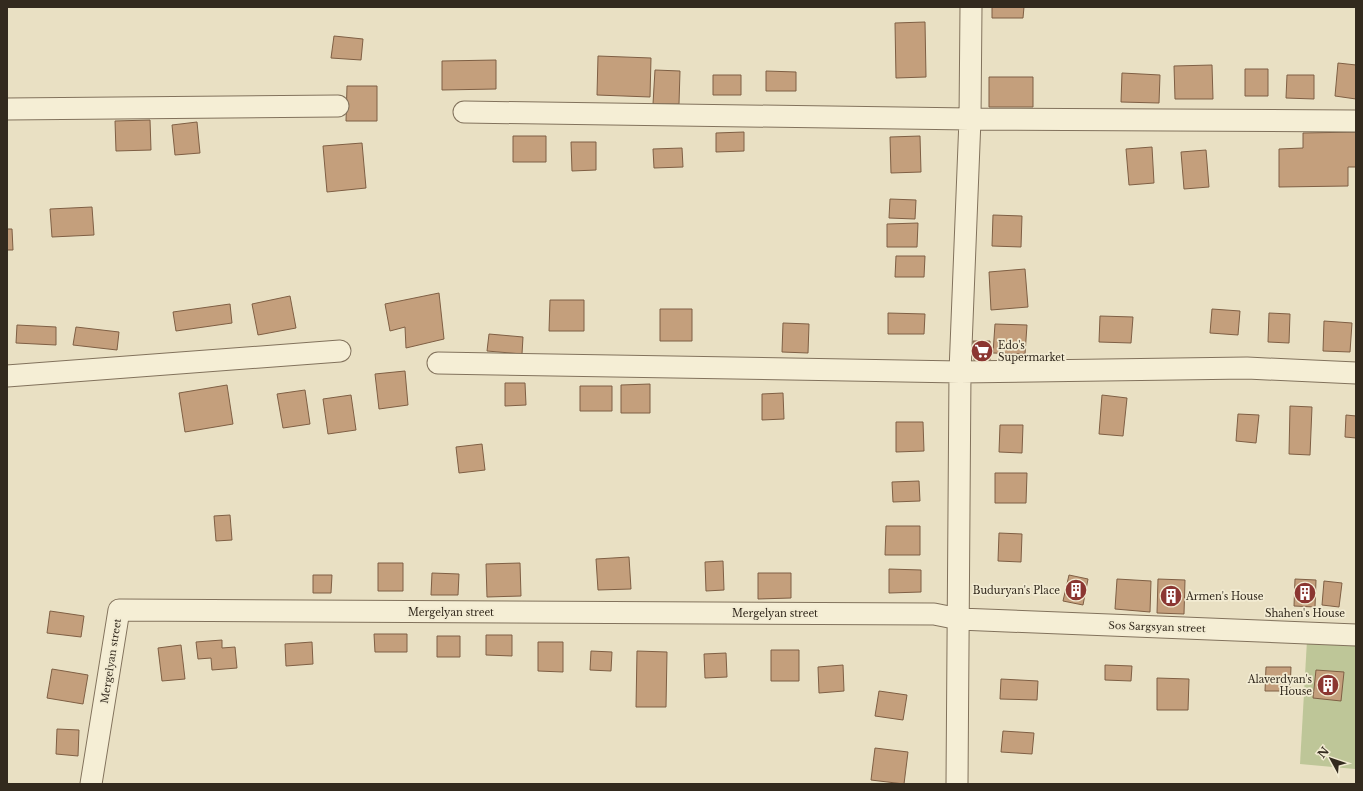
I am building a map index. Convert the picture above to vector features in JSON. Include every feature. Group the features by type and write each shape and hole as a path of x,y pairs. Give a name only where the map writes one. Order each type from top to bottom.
{"street":[{"path":"957,784 960,372 970,119 971,7"},
{"path":"7,109 338,106"},
{"path":"464,112 970,119 1356,121"},
{"path":"7,376 340,351"},
{"path":"438,363 960,372 1247,368 1356,373"},
{"name":"Mergelyan street","path":"91,784 119,610 934,614 959,619"},
{"name":"Sos Sargsyan street","path":"959,619 1356,635"}],"green space":[{"path":"1307,640 1356,641 1355,769 1300,764"}],"building":[{"path":"992,7 1024,7 1023,18 992,18"},
{"path":"925,22 926,77 896,78 895,23"},
{"path":"334,36 363,39 361,60 331,58"},
{"path":"598,56 651,58 650,97 597,95"},
{"path":"496,60 496,89 442,90 442,61"},
{"path":"1338,63 1356,65 1356,99 1335,96"},
{"path":"1212,65 1213,99 1175,99 1174,66"},
{"path":"1245,69 1268,69 1268,96 1245,96"},
{"path":"655,70 680,71 679,104 653,104"},
{"path":"766,71 796,72 796,91 766,91"},
{"path":"1122,73 1160,75 1159,103 1121,102"},
{"path":"713,75 741,75 741,95 713,95"},
{"path":"1287,75 1314,75 1314,99 1286,98"},
{"path":"989,77 1033,77 1033,107 989,107"},
{"path":"347,86 377,86 377,121 346,121"},
{"path":"150,120 151,150 116,151 115,121"},
{"path":"197,122 200,153 175,155 172,125"},
{"path":"744,132 744,151 716,152 716,133"},
{"path":"1356,132 1356,167 1348,167 1348,186 1279,187 1279,149 1303,148 1303,133"},
{"path":"513,136 546,136 546,162 513,162"},
{"path":"920,136 921,172 891,173 890,137"},
{"path":"571,142 596,142 596,170 572,171"},
{"path":"362,143 366,188 327,192 323,146"},
{"path":"1152,147 1154,183 1129,185 1126,149"},
{"path":"682,148 683,167 654,168 653,149"},
{"path":"1206,150 1209,187 1184,189 1181,152"},
{"path":"890,199 916,200 915,219 889,218"},
{"path":"92,207 94,235 52,237 50,209"},
{"path":"993,215 1022,216 1021,247 992,246"},
{"path":"918,223 917,247 887,247 887,224"},
{"path":"7,229 12,229 13,250 7,250"},
{"path":"896,256 925,256 924,277 895,277"},
{"path":"1025,269 1028,307 991,310 989,272"},
{"path":"439,293 444,339 406,348 405,327 390,331 385,304"},
{"path":"290,296 296,328 258,335 252,304"},
{"path":"550,300 584,300 584,331 549,331"},
{"path":"230,304 232,323 176,331 173,312"},
{"path":"660,309 692,309 692,341 660,341"},
{"path":"1212,309 1240,311 1238,335 1210,333"},
{"path":"888,313 925,314 924,334 888,334"},
{"path":"1269,313 1290,314 1289,343 1268,342"},
{"path":"1100,316 1133,317 1131,343 1099,342"},
{"path":"1324,321 1352,323 1350,352 1323,351"},
{"path":"783,323 809,324 808,353 782,352"},
{"path":"995,324 1027,325 1025,354 993,353"},
{"path":"17,325 56,327 56,345 16,343"},
{"path":"76,327 119,332 117,350 73,345"},
{"path":"489,334 523,337 522,354 487,351"},
{"name":"Edo's Supermarket","path":"973,341 990,341 990,360 974,360"},
{"path":"405,371 408,405 379,409 375,374"},
{"path":"505,383 525,383 526,405 505,406"},
{"path":"650,384 650,413 621,413 621,385"},
{"path":"227,385 233,424 185,432 179,393"},
{"path":"580,386 612,386 612,411 580,411"},
{"path":"305,390 310,424 283,428 277,394"},
{"path":"783,393 784,419 762,420 762,394"},
{"path":"351,395 356,430 328,434 323,399"},
{"path":"1102,395 1127,398 1123,436 1099,434"},
{"path":"1290,406 1312,407 1310,455 1289,454"},
{"path":"1238,414 1259,415 1256,443 1236,441"},
{"path":"1346,415 1356,416 1356,438 1345,437"},
{"path":"896,422 923,422 924,451 896,452"},
{"path":"1000,425 1023,425 1022,453 999,452"},
{"path":"482,444 485,470 459,473 456,447"},
{"path":"995,473 1027,473 1026,503 995,503"},
{"path":"919,481 920,501 893,502 892,482"},
{"path":"230,515 232,540 216,541 214,516"},
{"path":"886,526 920,526 920,555 885,555"},
{"path":"999,533 1022,534 1021,562 998,561"},
{"path":"629,557 631,589 598,590 596,559"},
{"path":"723,561 724,590 706,591 705,562"},
{"path":"378,563 403,563 403,591 378,591"},
{"path":"520,563 521,596 487,597 486,564"},
{"path":"889,569 921,570 921,592 889,593"},
{"path":"432,573 459,574 458,595 431,595"},
{"path":"758,573 791,573 791,598 758,599"},
{"path":"313,575 332,575 331,593 313,593"},
{"name":"Buduryan's Place","path":"1069,575 1088,579 1083,605 1063,601"},
{"path":"1117,579 1151,581 1150,612 1115,609"},
{"name":"Armen's House","path":"1158,579 1185,580 1184,614 1157,613"},
{"name":"Shahen's House","path":"1295,579 1316,580 1315,607 1294,606"},
{"path":"1324,581 1342,583 1339,607 1322,605"},
{"path":"50,611 84,616 81,637 47,633"},
{"path":"374,634 407,634 407,652 375,652"},
{"path":"486,635 512,635 512,656 486,655"},
{"path":"437,636 460,636 460,657 437,657"},
{"path":"222,640 222,648 235,647 237,668 212,670 211,658 198,659 196,642"},
{"path":"312,642 313,664 286,666 285,644"},
{"path":"538,642 563,642 563,672 538,671"},
{"path":"181,645 185,679 162,681 158,648"},
{"path":"771,650 799,650 799,681 771,681"},
{"path":"591,651 612,652 611,671 590,670"},
{"path":"637,651 667,652 666,707 636,707"},
{"path":"726,653 727,677 705,678 704,654"},
{"path":"843,665 844,691 819,693 818,667"},
{"path":"1105,665 1132,666 1131,681 1105,680"},
{"path":"1266,667 1291,667 1290,691 1265,691"},
{"path":"52,669 88,675 83,704 47,698"},
{"name":"Alaverdyan's House","path":"1316,670 1344,672 1341,701 1313,698"},
{"path":"1157,678 1189,679 1188,710 1157,710"},
{"path":"1001,679 1038,681 1037,700 1000,699"},
{"path":"879,691 907,695 903,720 875,716"},
{"path":"57,729 79,730 78,756 56,754"},
{"path":"1003,731 1034,733 1032,754 1001,752"},
{"path":"875,748 908,752 904,784 871,780"}],"place":[{"name":"Edo's Supermarket","path":"982,351"},
{"name":"Buduryan's Place","path":"1076,590"},
{"name":"Shahen's House","path":"1305,593"},
{"name":"Armen's House","path":"1171,596"},
{"name":"Alaverdyan's House","path":"1328,685"}]}
